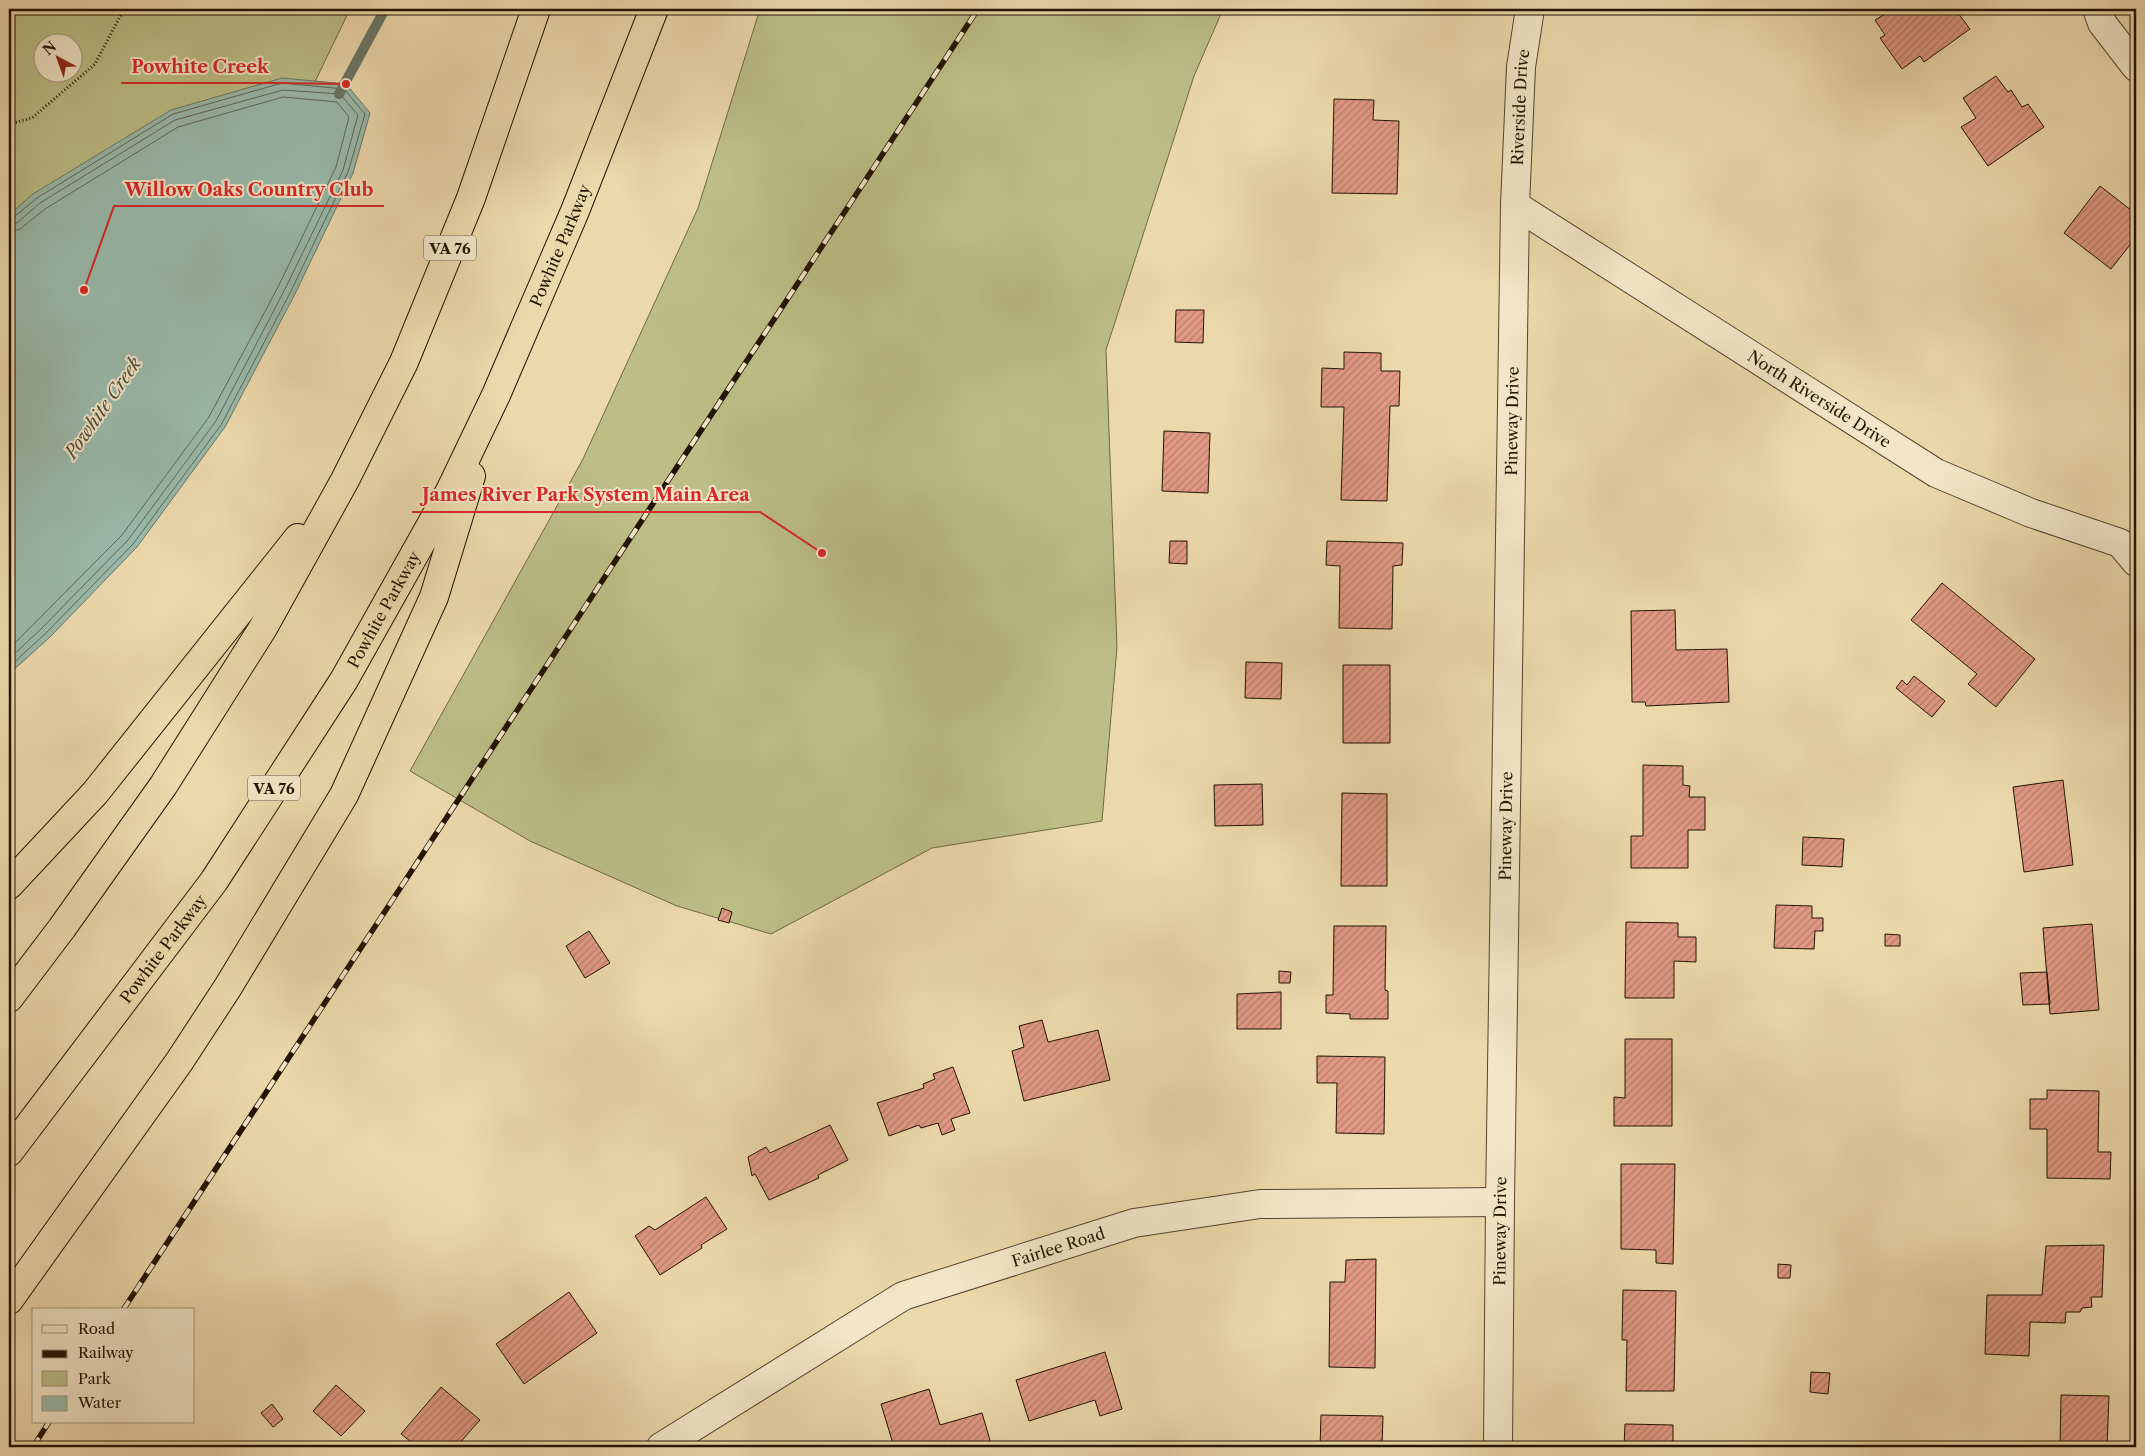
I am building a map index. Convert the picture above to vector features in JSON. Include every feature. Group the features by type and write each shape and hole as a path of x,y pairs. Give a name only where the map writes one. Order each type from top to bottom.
{"highway":[{"name":"VA 76","path":"9,998 62,928 168,778 263,628 344,480 404,362 471,198 536,9"},
{"name":"Powhite Parkway","path":"9,1152 214,881 333,696 450,491 496,395 575,211 654,9"},
{"path":"9,1300 179,1062 247,956 344,795 434,597 496,395"},
{"path":"9,885 95,793 344,480"}],"street":[{"name":"Riverside Drive","path":"1515,205 1522,68 1530,9"},
{"path":"2097,9 2102,23 2136,67"},
{"name":"North Riverside Drive","path":"1515,205 1936,473 2031,513 2120,543 2136,562"},
{"name":"Pineway Drive","path":"1498,1447 1515,205"},
{"name":"Fairlee Road","path":"661,1447 903,1296 1134,1223 1260,1204 1500,1202"}],"path":[{"path":"9,124 32,118 95,64 124,9"}],"green space":[{"path":"9,9 350,9 311,90 9,489"},
{"path":"760,9 1223,9 1194,76 1106,350 1117,647 1102,821 932,848 771,934 677,906 530,841 410,771 583,459 698,208"}],"water":[{"path":"282,78 346,84 370,113 353,173 295,294 225,427 137,547 50,637 9,674 9,215 33,194 171,110"}],"building":[{"path":"1886,9 1955,9 1970,29 1924,62 1920,56 1902,69 1880,38 1885,35 1875,20 1888,12"},
{"path":"1996,76 2008,92 2011,90 2022,107 2028,104 2044,127 1988,166 1961,127 1976,118 1963,98"},
{"path":"1334,99 1374,100 1373,120 1399,121 1397,194 1332,193"},
{"path":"2100,186 2136,214 2136,237 2111,269 2064,233"},
{"path":"1176,310 1204,310 1203,343 1175,342"},
{"path":"1344,352 1381,353 1381,371 1400,371 1399,406 1390,406 1387,501 1341,500 1344,407 1321,407 1322,368 1344,369"},
{"path":"1164,431 1210,433 1208,493 1162,491"},
{"path":"1170,541 1187,541 1187,564 1169,563"},
{"path":"1327,541 1403,543 1402,565 1393,566 1392,629 1339,628 1340,566 1326,565"},
{"path":"1942,583 2035,659 1996,707 1968,684 1977,674 1911,620"},
{"path":"1675,610 1676,650 1727,649 1729,702 1646,706 1645,702 1632,702 1631,611"},
{"path":"1246,662 1282,663 1281,699 1245,698"},
{"path":"1343,665 1390,665 1390,743 1343,743"},
{"path":"1914,676 1945,701 1932,717 1896,688 1902,680 1907,685"},
{"path":"1643,765 1683,766 1683,785 1690,786 1689,797 1705,797 1705,830 1688,830 1688,868 1631,868 1631,836 1643,836"},
{"path":"2063,780 2073,865 2024,872 2013,787"},
{"path":"1262,784 1263,825 1215,826 1214,785"},
{"path":"1342,793 1387,794 1387,886 1341,886"},
{"path":"1803,837 1844,839 1842,867 1802,865"},
{"path":"1776,905 1812,906 1812,918 1823,918 1823,931 1815,931 1814,949 1774,948"},
{"path":"722,908 732,912 729,923 718,920"},
{"path":"1626,922 1678,923 1678,937 1696,937 1696,962 1674,961 1674,998 1625,998"},
{"path":"2092,924 2099,1010 2050,1014 2043,928"},
{"path":"1334,926 1386,926 1385,990 1388,991 1388,1019 1350,1019 1350,1014 1326,1013 1326,995 1333,995"},
{"path":"589,931 610,963 585,978 566,946"},
{"path":"1885,934 1900,935 1900,946 1885,946"},
{"path":"1279,971 1291,972 1290,983 1279,983"},
{"path":"2047,972 2050,1004 2023,1005 2020,973"},
{"path":"1281,992 1281,1029 1237,1029 1237,994"},
{"path":"1042,1020 1048,1042 1098,1030 1110,1080 1024,1101 1012,1051 1024,1047 1019,1026"},
{"path":"1625,1039 1672,1039 1672,1126 1614,1126 1614,1097 1625,1098"},
{"path":"1317,1056 1385,1057 1384,1134 1336,1133 1337,1083 1317,1083"},
{"path":"953,1067 970,1113 951,1119 955,1130 942,1135 938,1123 921,1128 919,1125 889,1136 877,1103 924,1088 923,1084 935,1079 933,1074"},
{"path":"2047,1090 2099,1091 2098,1152 2111,1152 2110,1179 2047,1178 2047,1129 2030,1129 2030,1099 2047,1099"},
{"path":"830,1125 848,1160 818,1175 819,1178 769,1200 755,1174 752,1176 748,1157 766,1147 770,1153"},
{"path":"1621,1164 1675,1164 1673,1264 1656,1263 1656,1250 1621,1249"},
{"path":"706,1197 727,1229 701,1245 702,1248 660,1275 635,1236 649,1226 655,1230"},
{"path":"2104,1245 2102,1297 2091,1297 2092,1307 2082,1308 2080,1312 2066,1312 2065,1323 2030,1322 2029,1356 1985,1354 1987,1295 2042,1295 2046,1246"},
{"path":"1376,1259 1375,1368 1329,1367 1330,1282 1345,1282 1346,1260"},
{"path":"1778,1264 1791,1265 1790,1278 1778,1278"},
{"path":"1623,1290 1676,1291 1674,1391 1626,1391 1627,1340 1622,1340"},
{"path":"569,1292 597,1333 524,1384 496,1344"},
{"path":"1105,1352 1122,1409 1100,1416 1095,1400 1029,1421 1016,1380"},
{"path":"1811,1372 1830,1373 1828,1394 1810,1392"},
{"path":"336,1385 365,1411 341,1436 313,1411"},
{"path":"441,1387 480,1420 456,1447 411,1447 414,1444 401,1434"},
{"path":"929,1389 940,1425 982,1413 992,1447 894,1447 881,1404"},
{"path":"2061,1395 2109,1396 2107,1447 2060,1447"},
{"path":"272,1404 283,1419 273,1427 261,1413"},
{"path":"1321,1415 1383,1416 1382,1447 1320,1447"},
{"path":"1625,1424 1673,1425 1673,1447 1624,1447"}],"waterway":[{"name":"Powhite Creek","path":"339,94 385,9"}],"railway":[{"path":"124,1308 978,9"},
{"path":"33,1447 48,1424"}],"place":[{"name":"Powhite Creek","path":"346,84"},
{"name":"Willow Oaks Country Club","path":"84,290"},
{"name":"James River Park System Main Area","path":"822,553"}]}
